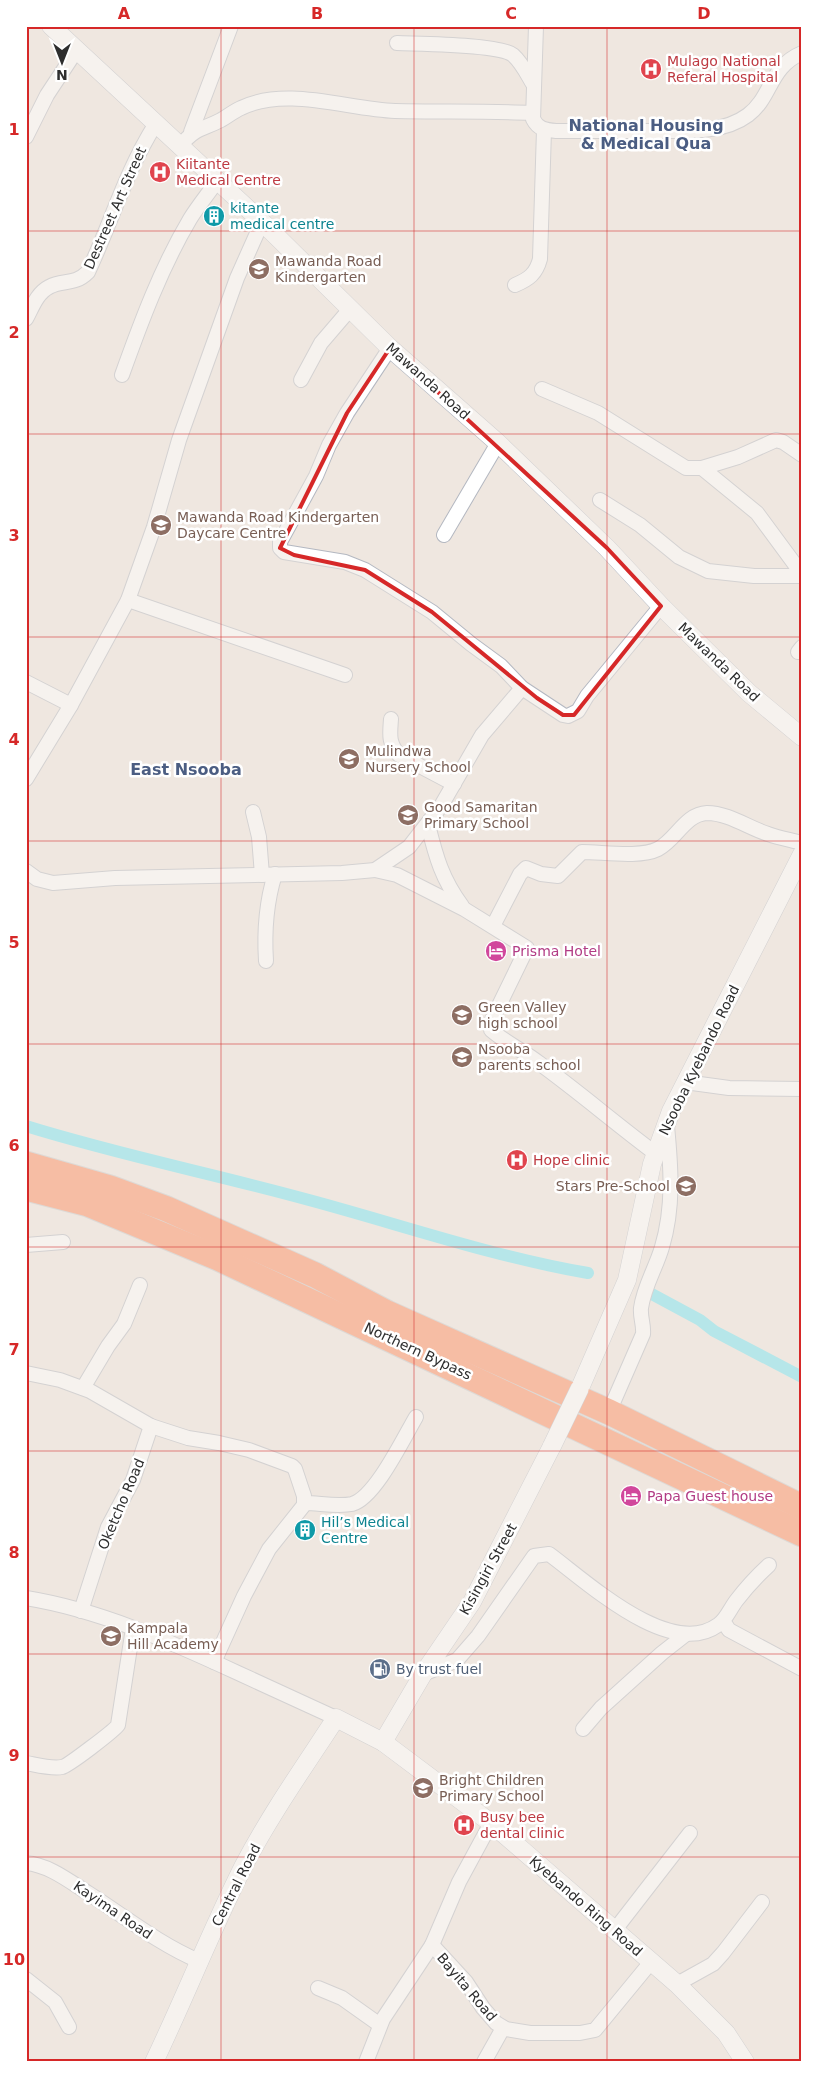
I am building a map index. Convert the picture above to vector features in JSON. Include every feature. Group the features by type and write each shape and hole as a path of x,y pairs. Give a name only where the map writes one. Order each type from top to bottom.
{"highway":[{"name":"Northern Bypass","path":"26,1164 110,1188 167,1208 314,1275 387,1312 609,1412 802,1507"},
{"name":"Northern Bypass","path":"26,1188 88,1204 218,1258 802,1534"}],"street":[{"name":"Mawanda Road","path":"51,26 155,124 186,139 216,181 262,222 390,348 498,443 607,548 661,606 749,693 802,737"},
{"path":"186,139 231,26"},
{"path":"536,26 532,113 535,124 544,130 699,130 727,126 748,115 757,106 773,77 784,64 802,53"},
{"path":"397,43 473,47 508,53 524,68 533,84"},
{"path":"26,137 47,95 76,51"},
{"path":"186,139 241,107 261,101 278,99 296,99 394,111 477,110 532,113"},
{"name":"Destreet Art Street","path":"26,320 41,293 50,286 70,283 88,272 127,176 155,124"},
{"path":"514,286 531,278 537,269 540,259 544,130"},
{"path":"122,375 148,306 178,241 191,217 216,181"},
{"path":"26,779 71,705 128,600 154,527 179,440 237,278 262,222"},
{"path":"301,380 321,343 351,308"},
{"path":"390,348 347,412 329,445 316,476 280,542 280,548 284,552 345,562 365,570 432,612 501,666 522,688 562,715 568,716 574,715 622,651 661,606"},
{"path":"542,389 598,413 681,466 696,468 746,454 776,440 790,446 802,455"},
{"path":"444,535 498,443"},
{"path":"696,468 757,513 802,575"},
{"path":"600,500 640,525 679,557 708,571 754,576 802,575"},
{"path":"128,600 345,675"},
{"path":"26,682 71,705"},
{"path":"375,870 410,847 442,806 482,735 522,688"},
{"path":"391,719 389,739 399,755 454,784"},
{"path":"253,812 268,874 265,936 266,961"},
{"path":"493,926 520,874 526,868 542,874 558,876 582,852 639,853 657,849 671,840 684,824 706,813 729,818 768,834 802,843"},
{"path":"428,824 436,860 444,879 464,909"},
{"name":"Nsooba Kyebando Road","path":"580,1388 627,1280 656,1153 666,1123 685,1082 802,854"},
{"path":"26,871 37,879 53,883 115,878 342,873 375,870 397,875 464,909 527,948 491,1022 492,1030 500,1038 540,1063 614,1123 656,1153"},
{"path":"685,1082 730,1088 802,1089"},
{"path":"609,1412 643,1334 644,1326 641,1310 647,1284 657,1265 663,1245 670,1209 672,1172 666,1123"},
{"path":"26,1245 63,1242"},
{"path":"83,1388 94,1367 124,1324 140,1285"},
{"path":"26,1373 83,1388 151,1426 188,1438 248,1450 292,1466 298,1476 305,1503"},
{"name":"Kisingiri Street","path":"383,1742 423,1674 472,1602 580,1388"},
{"path":"305,1503 345,1504 361,1500 376,1484 416,1417"},
{"name":"Oketcho Road","path":"81,1611 108,1527 133,1480 151,1426"},
{"path":"214,1662 244,1596 269,1549 305,1503"},
{"path":"423,1674 456,1660 478,1636 528,1561 540,1554 549,1554 608,1598 643,1621 659,1629 685,1635"},
{"path":"583,1728 601,1708 662,1653 685,1635 716,1627 723,1622 744,1591 769,1565"},
{"path":"26,1598 81,1611 133,1628 182,1647 336,1718"},
{"path":"723,1622 730,1630 802,1669"},
{"path":"26,1763 59,1768 67,1766 97,1741 115,1730 118,1725 133,1628"},
{"name":"Kyebando Ring Road","path":"336,1718 383,1742 491,1823 677,1984 726,2034 745,2062"},
{"name":"Central Road","path":"154,2062 244,1867 267,1824 336,1718"},
{"path":"366,2062 380,2026 391,2005 432,1945 459,1882 491,1823"},
{"path":"614,1931 690,1833"},
{"name":"Kayima Road","path":"26,1863 38,1864 67,1879 174,1950 199,1962"},
{"path":"677,1984 713,1964 762,1902"},
{"name":"Bayita Road","path":"432,1945 466,1982 487,2013 503,2028 530,2034 580,2034 595,2030 651,1962"},
{"path":"26,1979 55,2002 68,2027"},
{"path":"318,1988 342,1998 380,2026"},
{"path":"484,2062 503,2028"}],"highlighted area":[{"path":"390,348 607,548 661,606 574,715 563,715 537,698 432,612 365,570 294,555 280,548 347,413"}],"waterway":[{"path":"26,1126 96,1146 309,1200 483,1249 588,1273"},
{"path":"648,1292 700,1320 714,1331 802,1377"}],"place":[{"name":"Mulago National Referal Hospital","path":"651,69"},
{"name":"Kiitante Medical Centre","path":"160,172"},
{"name":"kitante medical centre","path":"214,216"},
{"name":"Mawanda Road Kindergarten","path":"259,269"},
{"name":"Mawanda Road Kindergarten Daycare Centre","path":"161,525"},
{"name":"Mulindwa Nursery School","path":"349,759"},
{"name":"Good Samaritan Primary School","path":"408,815"},
{"name":"Prisma Hotel","path":"496,951"},
{"name":"Green Valley high school","path":"462,1015"},
{"name":"Nsooba parents school","path":"462,1057"},
{"name":"Hope clinic","path":"517,1160"},
{"name":"Stars Pre-School","path":"686,1186"},
{"name":"Papa Guest house","path":"631,1496"},
{"name":"Hil’s Medical Centre","path":"305,1530"},
{"name":"Kampala Hill Academy","path":"111,1636"},
{"name":"By trust fuel","path":"380,1669"},
{"name":"Bright Children Primary School","path":"423,1788"},
{"name":"Busy bee dental clinic","path":"464,1825"}],"district":[{"name":"National Housing & Medical Qua","path":"646,134"},
{"name":"East Nsooba","path":"186,769"}]}
